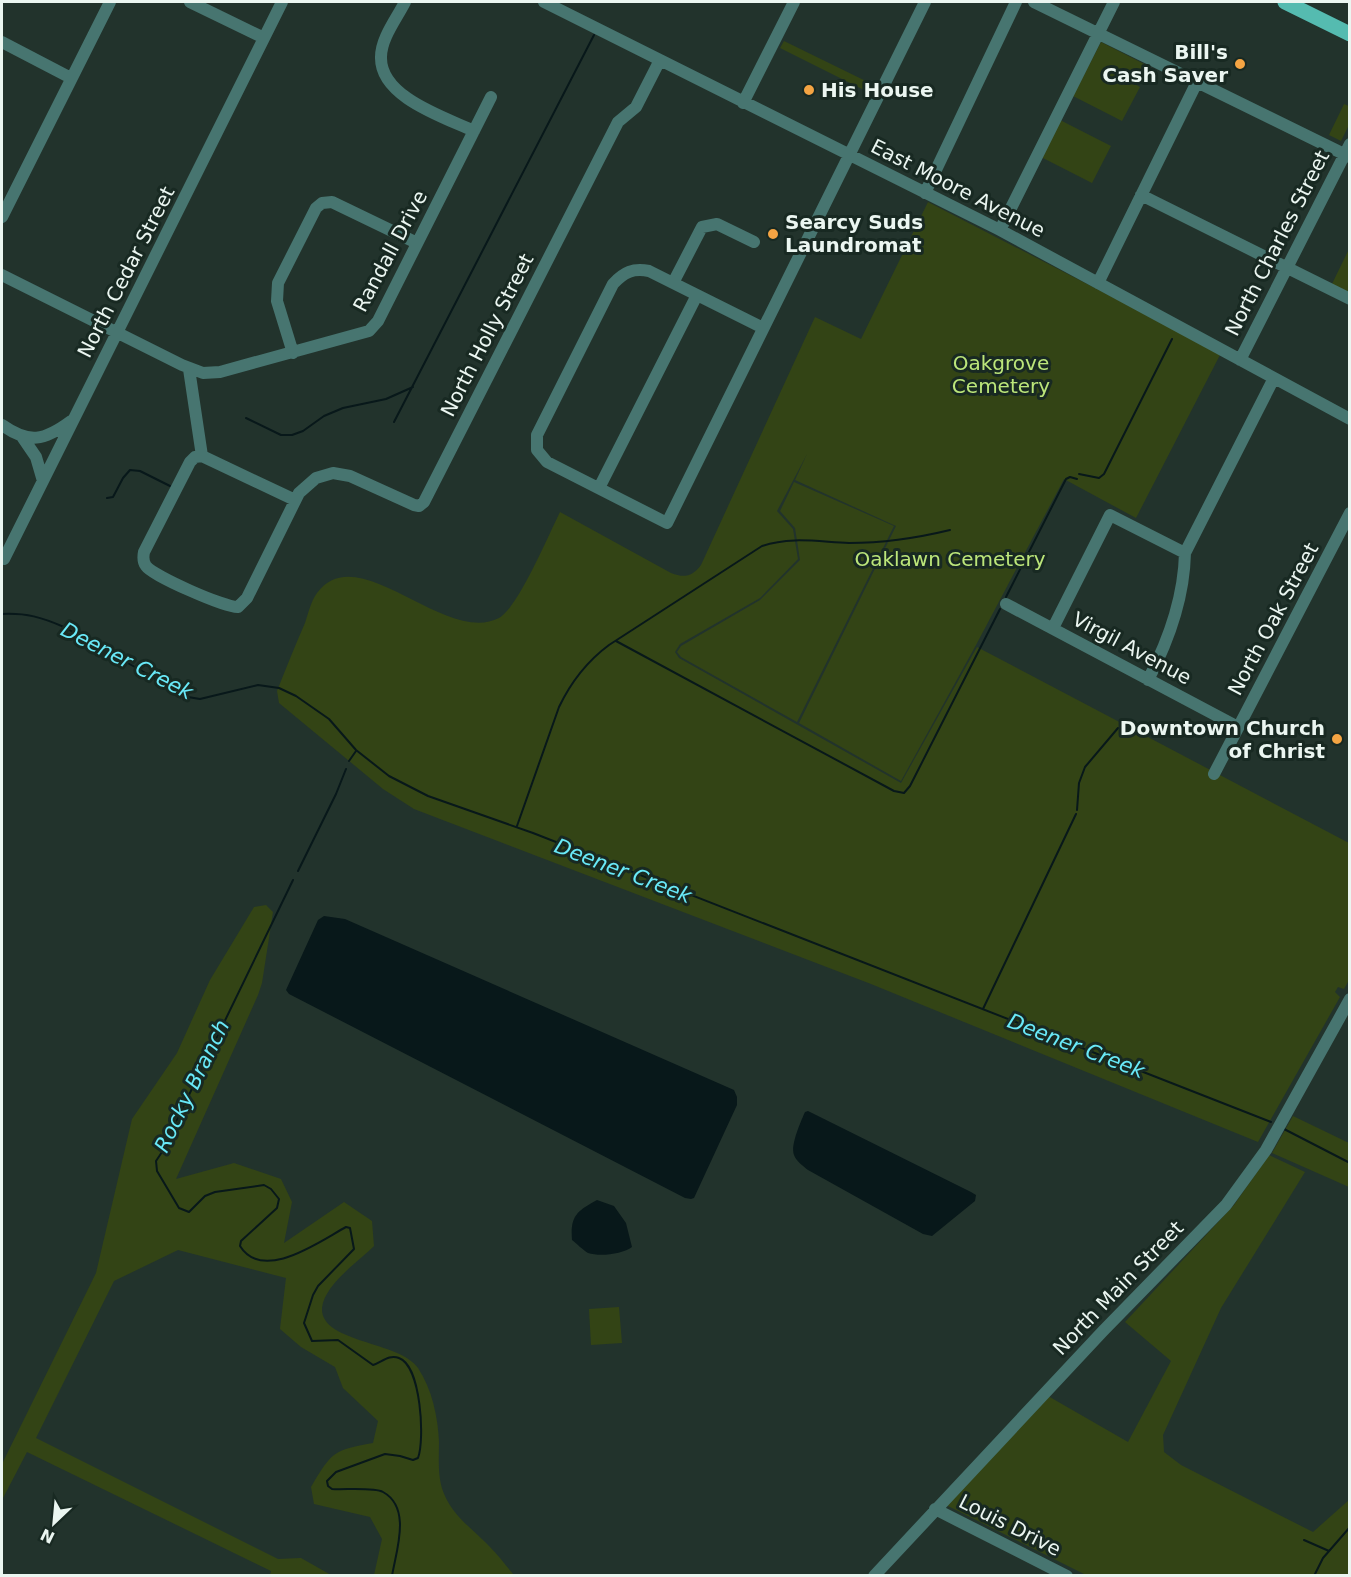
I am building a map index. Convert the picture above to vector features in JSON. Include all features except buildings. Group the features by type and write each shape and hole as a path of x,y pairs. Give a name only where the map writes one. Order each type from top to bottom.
{"main road":[{"path":"1285,2 1350,34"}],"street":[{"path":"2,217 110,2"},
{"path":"190,2 264,38"},
{"name":"North Cedar Street","path":"4,559 282,2"},
{"path":"405,2 385,40 381,56 383,73 393,88 406,98 474,131"},
{"name":"East Moore Avenue","path":"544,2 1000,230 1350,419"},
{"path":"743,103 794,2"},
{"path":"763,328 649,271 639,269 629,271 613,284 537,435 537,450 547,462 667,523 925,2"},
{"path":"925,193 1016,2"},
{"path":"1034,2 1197,82 1348,152"},
{"path":"1000,230 1114,2"},
{"path":"2,42 72,78"},
{"name":"North Holly Street","path":"202,456 195,457 190,462 144,552 145,565 157,574 224,606 238,607 247,598 295,500 304,487 316,478 333,472 350,476 414,505 419,506 424,502 618,122 636,107 660,60"},
{"path":"1098,283 1197,82"},
{"name":"Randall Drive","path":"2,276 189,369 210,374 369,331 378,321 491,97"},
{"name":"North Charles Street","path":"1240,360 1348,152"},
{"path":"1141,195 1350,299"},
{"path":"293,353 276,293 278,284 316,208 322,203 332,202 417,243"},
{"path":"673,283 702,226 717,224 754,242"},
{"path":"599,488 697,295"},
{"path":"189,369 202,456 295,500"},
{"path":"1148,680 1169,637 1177,611 1184,578 1185,553 1274,378"},
{"path":"23,438 47,436 74,418"},
{"path":"2,425 23,438 36,457 43,481"},
{"name":"North Oak Street","path":"1214,774 1350,513"},
{"path":"1053,628 1110,515 1185,553"},
{"name":"Virgil Avenue","path":"1006,604 1238,728"},
{"name":"North Main Street","path":"874,1575 1103,1331 1226,1204 1266,1150 1350,999"},
{"name":"Louis Drive","path":"935,1509 1067,1575"}],"green space":[{"path":"784,41 876,86 872,94 780,48"},
{"path":"1101,42 1150,67 1145,75 1134,70 1128,80 1140,87 1122,121 1073,96"},
{"path":"1344,104 1349,106 1349,125 1341,141 1329,135"},
{"path":"1060,120 1111,146 1092,183 1041,157"},
{"path":"928,202 1221,353 1136,518 1064,479 901,781 799,723 896,526 795,480 807,454 777,511 793,529 798,559 760,598 680,644 675,652 679,658 901,783 977,647 1349,843 1349,980 1344,989 1338,987 1335,992 1340,997 1258,1142 871,984 414,809 383,789 279,703 277,691 313,600 317,593 334,579 355,577 378,584 454,618 477,623 499,618 507,611 524,586 560,512 671,573 684,576 694,572 701,565 815,317 861,339"},
{"path":"1349,249 1349,296 1331,286"},
{"path":"794,482 894,526 797,722 681,657 677,652 681,646 760,600 800,560 795,528 780,511"},
{"path":"266,905 273,912 262,983 176,1179 234,1163 281,1179 292,1202 284,1243 344,1202 372,1221 374,1246 335,1282 329,1291 322,1308 325,1320 347,1335 409,1359 418,1368 431,1394 436,1413 442,1490 459,1517 493,1550 514,1575 374,1575 382,1539 370,1517 314,1504 311,1487 324,1466 335,1454 349,1448 373,1443 378,1421 343,1388 335,1367 301,1347 280,1329 286,1278 178,1250 114,1281 36,1438 278,1559 301,1558 331,1575 270,1575 271,1571 27,1452 2,1500 2,1464 96,1273 132,1119 177,1053 210,980 254,907"},
{"path":"1293,1116 1349,1143 1349,1187 1272,1153"},
{"path":"1269,1155 1305,1172 1221,1308 1163,1435 1164,1452 1181,1465 1313,1532 1349,1500 1349,1575 1086,1575 946,1505 1048,1396 1128,1442 1171,1361 1125,1322 1234,1205"},
{"path":"619,1307 622,1343 591,1345 589,1309"}],"shaded area":[{"path":"324,916 345,919 734,1090 737,1105 694,1198 685,1198 289,994 286,990 318,920"},
{"path":"808,1111 971,1192 976,1195 975,1201 932,1236 923,1234 808,1170 798,1161 794,1155 793,1146 801,1121 805,1112"},
{"path":"597,1200 614,1206 626,1223 632,1247 617,1253 593,1254 586,1252 572,1240 572,1225 576,1215"}],"waterway":[{"path":"394,422 594,35"},
{"path":"1079,474 1099,478 1104,474 1172,339"},
{"path":"246,418 281,435 292,435 303,431 324,416 343,408 386,399 413,387"},
{"path":"107,498 113,497 130,470 140,471 170,486"},
{"path":"1006,597 1066,479 1070,477 1077,479"},
{"path":"517,826 559,707 580,673 609,645 762,546 795,540 874,542 913,538 950,530"},
{"path":"616,641 894,791 904,793 910,786 1000,609"},
{"name":"Deener Creek","path":"2,614 34,616 64,627 188,697 200,699 258,685 279,688 296,696 329,719 356,750 389,776 428,796 533,833 1271,1122"},
{"path":"1077,810 1079,783 1085,767 1118,728"},
{"name":"Rocky Branch","path":"349,761 356,751"},
{"name":"Rocky Branch","path":"298,871 346,769"},
{"path":"983,1009 1076,814"},
{"name":"Rocky Branch","path":"293,880 171,1136 156,1161 157,1171 179,1208 189,1212 205,1196 215,1192 264,1185 271,1189 279,1199 277,1208 241,1241 240,1246 250,1256 263,1261 292,1256 346,1227 350,1228 354,1249 318,1286 304,1323 312,1341 338,1340 373,1365 389,1358 399,1358 406,1364 417,1388 421,1420 418,1458 413,1460 385,1454 336,1472 327,1481 328,1486 332,1489 379,1490 392,1499 400,1519 399,1543 392,1576"},
{"name":"Deener Creek","path":"1284,1129 1350,1163"},
{"path":"1314,1576 1323,1558 1350,1527"},
{"path":"1304,1540 1329,1551"}],"place":[{"name":"Bill's Cash Saver","path":"1240,64"},
{"name":"His House","path":"809,90"},
{"name":"Searcy Suds Laundromat","path":"773,234"},
{"name":"Downtown Church of Christ","path":"1337,739"}],"park label":[{"name":"Oakgrove Cemetery","path":"1001,374"},
{"name":"Oaklawn Cemetery","path":"950,559"}]}
